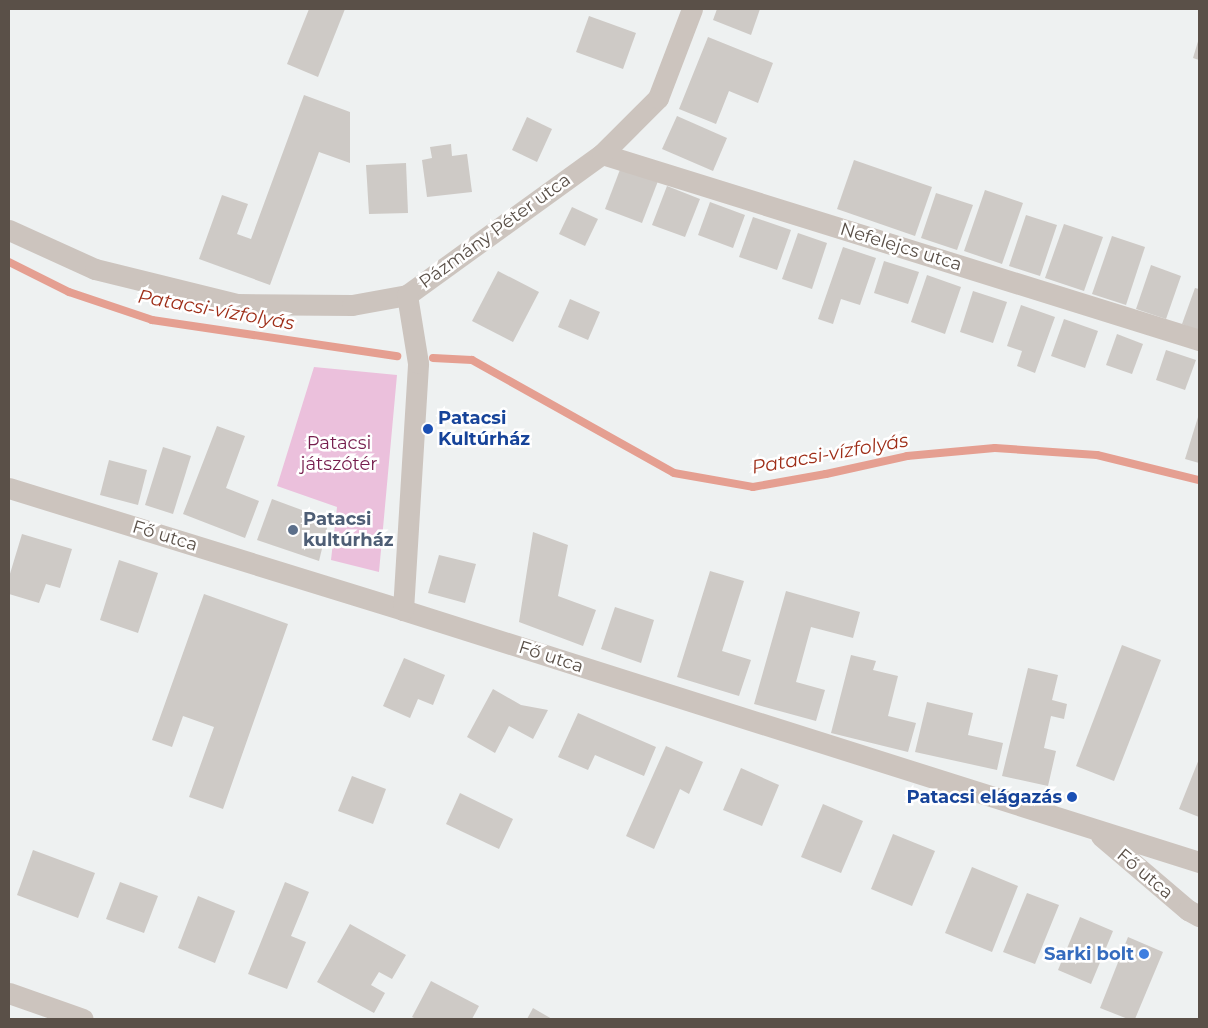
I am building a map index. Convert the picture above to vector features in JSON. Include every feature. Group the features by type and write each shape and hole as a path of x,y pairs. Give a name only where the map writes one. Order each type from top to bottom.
{"street":[{"name":"Pázmány Péter utca","path":"403,610 418,363 407,295 602,154 658,98 692,9"},
{"name":"Nefelejcs utca","path":"602,154 1199,340"},
{"path":"9,230 96,269 237,304 352,305 407,295"},
{"name":"Fő utca","path":"9,488 403,610 1199,862"},
{"name":"Fő utca","path":"1093,830 1188,910 1199,916"},
{"path":"9,993 83,1019"}],"green space":[{"name":"Patacsi játszótér","path":"314,367 397,375 379,572 331,560 337,507 277,486"}],"building":[{"path":"309,9 345,9 318,77 287,64"},
{"path":"717,9 760,9 751,35 713,20"},
{"path":"589,16 636,33 623,69 576,52"},
{"path":"708,37 773,63 758,103 729,91 716,124 679,109"},
{"path":"1199,38 1199,60 1193,58"},
{"path":"304,95 350,112 350,163 319,152 270,285 199,259 222,195 248,204 237,234 251,239"},
{"path":"677,116 727,138 713,171 662,149"},
{"path":"527,117 552,129 537,162 512,150"},
{"path":"451,144 452,156 467,154 472,192 427,197 422,160 432,158 430,147"},
{"path":"854,160 932,187 915,236 837,209"},
{"path":"406,163 408,213 369,214 366,165"},
{"path":"621,167 658,181 642,223 605,209"},
{"path":"667,186 700,199 685,237 652,225"},
{"path":"985,190 1023,203 1002,264 964,251"},
{"path":"936,193 973,205 957,250 921,238"},
{"path":"710,202 745,215 733,248 698,235"},
{"path":"572,207 598,219 585,246 559,234"},
{"path":"1026,215 1057,225 1040,276 1009,266"},
{"path":"753,217 791,230 777,270 739,257"},
{"path":"1064,224 1103,237 1084,291 1045,278"},
{"path":"798,233 827,243 812,289 782,279"},
{"path":"1112,236 1145,247 1126,305 1092,294"},
{"path":"843,247 876,258 860,305 841,299 833,324 818,319"},
{"path":"884,261 919,272 908,304 874,293"},
{"path":"1151,265 1181,276 1166,319 1136,309"},
{"path":"498,271 539,292 513,342 472,321"},
{"path":"927,275 961,287 945,334 911,322"},
{"path":"1195,288 1199,289 1199,331 1182,324"},
{"path":"973,291 1007,302 993,343 960,332"},
{"path":"570,299 600,312 588,340 558,327"},
{"path":"1021,305 1055,317 1035,373 1017,366 1022,351 1007,346"},
{"path":"1064,319 1098,331 1085,368 1051,356"},
{"path":"1117,334 1143,344 1132,374 1106,365"},
{"path":"1166,350 1196,360 1185,390 1156,380"},
{"path":"1199,414 1199,463 1185,459"},
{"path":"217,426 245,436 226,488 259,501 245,538 183,514"},
{"path":"163,447 191,456 173,514 145,505"},
{"path":"109,460 147,470 138,505 100,495"},
{"name":"Patacsi kultúrház","path":"272,499 329,520 319,561 257,540"},
{"path":"533,532 568,545 558,596 596,610 583,646 519,622"},
{"path":"22,534 72,549 60,588 46,584 39,603 9,594 9,577"},
{"path":"439,555 476,564 465,603 428,593"},
{"path":"119,560 158,573 138,633 100,620"},
{"path":"710,571 744,581 722,651 751,660 739,696 677,677"},
{"path":"786,591 860,612 853,638 811,627 796,682 825,690 816,721 754,704"},
{"path":"204,594 288,624 223,809 189,797 214,727 183,716 172,747 152,740"},
{"path":"615,607 654,620 641,663 601,649"},
{"path":"1122,645 1161,660 1114,781 1076,766"},
{"path":"851,655 876,661 873,670 898,676 888,716 916,723 908,752 831,733"},
{"path":"404,658 445,675 433,705 418,699 410,718 383,706"},
{"path":"1028,668 1058,675 1052,700 1067,704 1064,719 1051,716 1044,748 1056,751 1048,786 1002,776"},
{"path":"493,689 521,705 548,710 533,739 509,726 495,753 467,737"},
{"path":"927,702 973,713 968,735 1003,743 997,770 915,752"},
{"path":"578,713 656,747 644,776 595,755 588,770 558,757"},
{"path":"666,746 703,762 689,794 680,789 654,849 626,836"},
{"path":"1199,759 1199,817 1179,809"},
{"path":"741,768 779,785 762,826 723,810"},
{"path":"352,776 386,789 373,824 338,811"},
{"path":"460,793 513,819 499,849 446,824"},
{"path":"823,804 863,821 841,873 801,857"},
{"path":"893,834 935,851 912,906 871,889"},
{"path":"33,850 95,873 78,918 17,895"},
{"path":"972,867 1018,886 992,952 945,933"},
{"path":"120,882 158,896 144,933 106,919"},
{"path":"285,882 309,892 291,936 306,942 287,989 248,974"},
{"path":"1027,893 1059,905 1035,964 1003,952"},
{"path":"198,896 235,911 215,963 178,948"},
{"path":"1080,917 1113,931 1091,984 1058,970"},
{"path":"350,924 406,955 392,979 379,972 371,985 385,993 374,1013 317,982"},
{"path":"1128,937 1163,952 1135,1019 1128,1019 1100,1008"},
{"path":"431,981 479,1006 472,1019 416,1019 412,1017"},
{"path":"533,1008 552,1019 527,1019"}],"waterway":[{"name":"Patacsi-vízfolyás","path":"9,262 69,292 152,320 397,356"},
{"name":"Patacsi-vízfolyás","path":"433,358 472,360 674,473 753,487 826,474 907,456 995,448 1097,455 1199,480"}],"place":[{"name":"Patacsi Kultúrház","path":"428,429"},
{"name":"Patacsi kultúrház","path":"293,530"},
{"name":"Patacsi elágazás","path":"1072,797"},
{"name":"Sarki bolt","path":"1144,954"}]}
